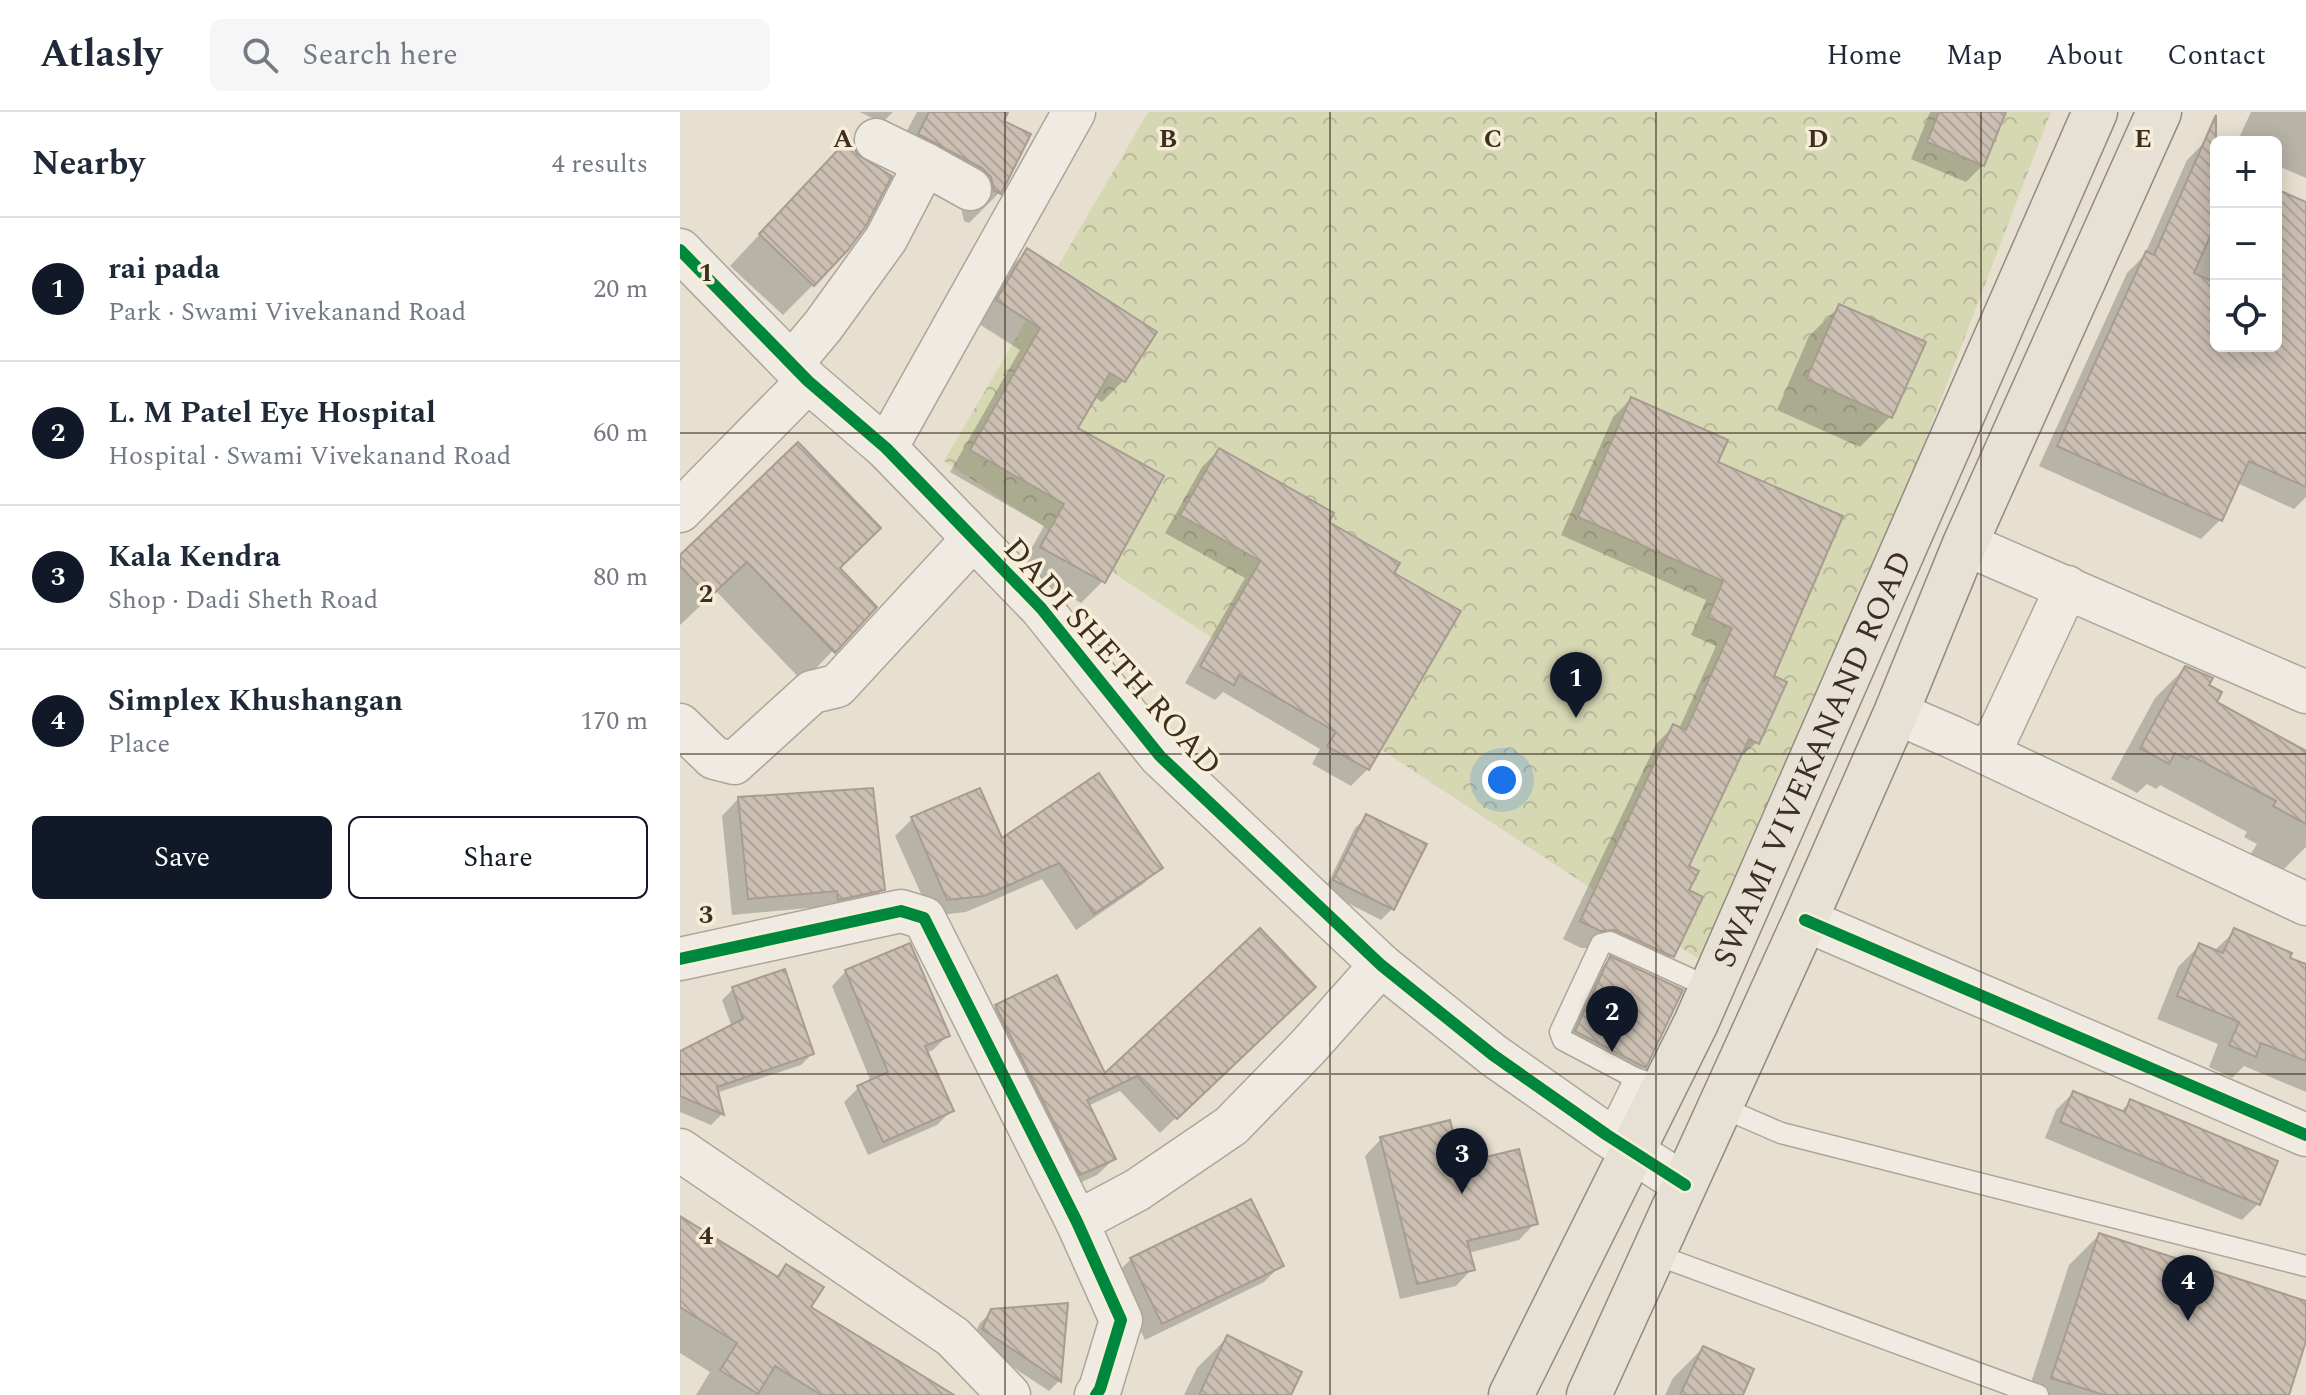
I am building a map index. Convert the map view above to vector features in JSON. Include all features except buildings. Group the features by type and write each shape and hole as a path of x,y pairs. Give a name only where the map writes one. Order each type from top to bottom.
{"main road":[{"name":"SWAMI VIVEKANAND ROAD","path":"1511,1395 1620,1144 1700,1005 2095,112"},
{"name":"SWAMI VIVEKANAND ROAD","path":"1589,1395 1805,920 1896,713 1965,544 2159,112"}],"street":[{"path":"886,448 1074,112"},
{"path":"876,140 970,189"},
{"path":"680,511 800,372 823,326 886,239 925,164"},
{"name":"DADI SHETH ROAD","path":"680,250 800,372 886,448 1041,608 1160,756 1381,965 1493,1055 1620,1144 1685,1185"},
{"path":"680,725 714,758 734,763 812,692 837,686 973,539"},
{"path":"1965,544 2306,692"},
{"path":"1989,754 2067,587"},
{"path":"1896,713 2306,904"},
{"path":"680,959 901,911 924,918 1077,1222 1121,1320 1096,1395"},
{"path":"1805,920 2306,1135"},
{"path":"1077,1222 1137,1190 1231,1126 1307,1048 1381,965"},
{"path":"680,1150 953,1337 1009,1395"}],"lane":[{"path":"1610,942 1693,980 1701,988 1700,1005 1659,1081 1650,1083 1635,1078 1563,1040 1560,1032 1601,944 1610,942"},
{"path":"1620,1144 1635,1078"},
{"path":"1721,1107 1781,1133 2306,1266"},
{"path":"1654,1254 2038,1395"}],"green space":[{"path":"1148,112 2051,112 1721,974 944,461"}],"cycle path":[{"path":"680,250 808,381 886,448 1041,608 1160,756 1381,965 1493,1055 1685,1185"},
{"path":"680,959 901,911 924,918 1077,1222 1121,1320 1096,1395"},
{"path":"1805,920 2306,1135"}],"place":[{"name":"rai pada","path":"1576,718"},
{"name":"L. M Patel Eye Hospital","path":"1612,1052"},
{"name":"Kala Kendra","path":"1462,1194"},
{"name":"Simplex Khushangan","path":"2188,1321"}]}
